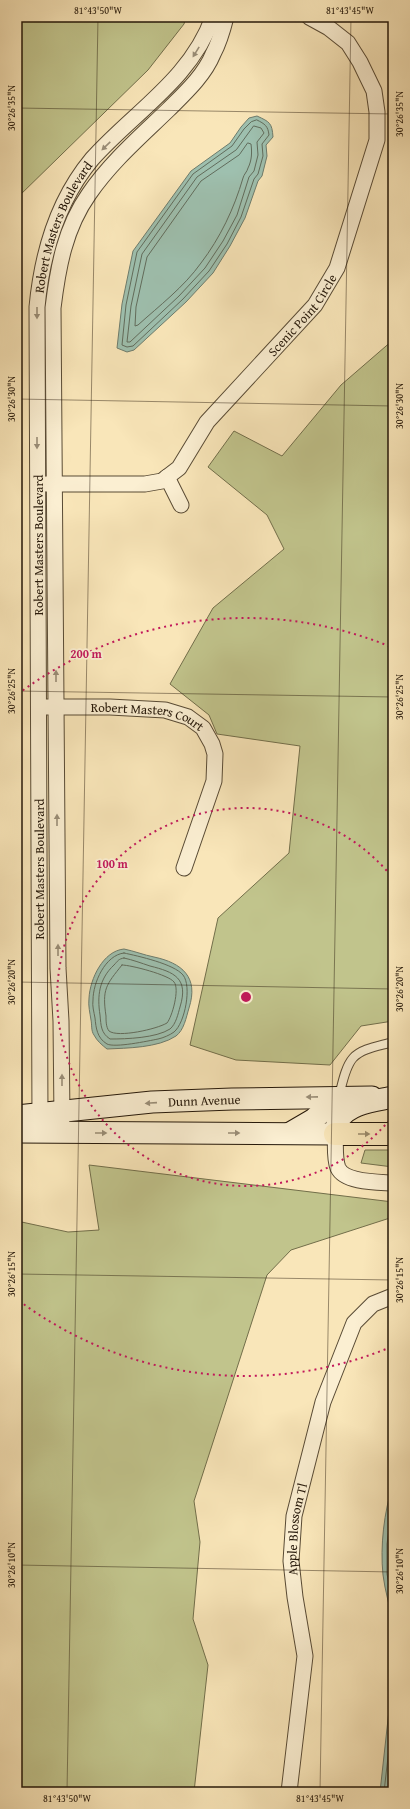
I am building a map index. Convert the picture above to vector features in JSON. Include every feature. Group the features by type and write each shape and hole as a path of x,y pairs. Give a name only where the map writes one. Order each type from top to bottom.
{"main road":[{"path":"290,1134 314,1119 339,1097"},
{"name":"Dunn Avenue","path":"17,1132 40,1123 62,1111 152,1102 393,1097"},
{"path":"335,1134 338,1121 345,1112 359,1105 393,1097"},
{"name":"Dunn Avenue","path":"17,1116 40,1123 62,1133 393,1134"}],"street":[{"name":"Robert Masters Boulevard","path":"40,1123 37,307 40,276 46,249 58,216 74,184 92,159 175,79 190,60 208,30 213,17"},
{"name":"Robert Masters Boulevard","path":"62,1133 61,1021 58,968 54,484 53,308 57,276 63,248 71,225 88,194 113,164 183,96 199,78 213,55 226,17"},
{"name":"Scenic Point Circle","path":"37,484 145,484 162,481 179,468 207,422 315,305 337,268 377,140 377,112 374,91 360,62 348,43 329,28 309,17"},
{"path":"167,477 181,505"},
{"name":"Robert Masters Court","path":"39,708 110,707 165,710 188,717 203,728 212,744 215,754 214,781 184,868"},
{"path":"335,1134 336,1161 338,1169 344,1174 361,1181 393,1184"},
{"name":"Apple Blossom Tl","path":"289,1792 305,1656 291,1561 294,1516 323,1402 354,1323 373,1304 393,1296"}],"lane":[{"path":"339,1097 344,1079 353,1058 366,1050 393,1042"}],"green space":[{"path":"17,17 186,17 184,24 148,70 17,198"},
{"path":"393,340 393,1021 361,1026 330,1065 236,1060 190,1045 218,918 289,853 300,746 217,734 209,715 170,684 213,608 284,549 267,515 208,467 234,431 282,456 341,385"},
{"path":"365,1150 393,1150 393,1167 361,1163"},
{"path":"89,1165 393,1202 393,1217 291,1250 267,1275 194,1501 200,1542 193,1619 208,1665 194,1792 17,1792 17,1221 68,1232 99,1230"}],"water":[{"path":"257,116 270,124 273,137 266,145 267,156 262,176 258,181 245,218 230,246 213,273 186,302 134,350 127,352 117,348 122,304 133,251 191,171 230,143 249,118"},
{"path":"124,949 173,963 186,973 190,980 192,997 184,1024 179,1033 169,1040 133,1048 107,1049 98,1041 92,1032 89,1004 90,991 95,975 104,960 117,951"},
{"path":"393,1484 393,1623 384,1581 382,1541 385,1517"},
{"path":"393,1674 393,1792 380,1792"}]}
